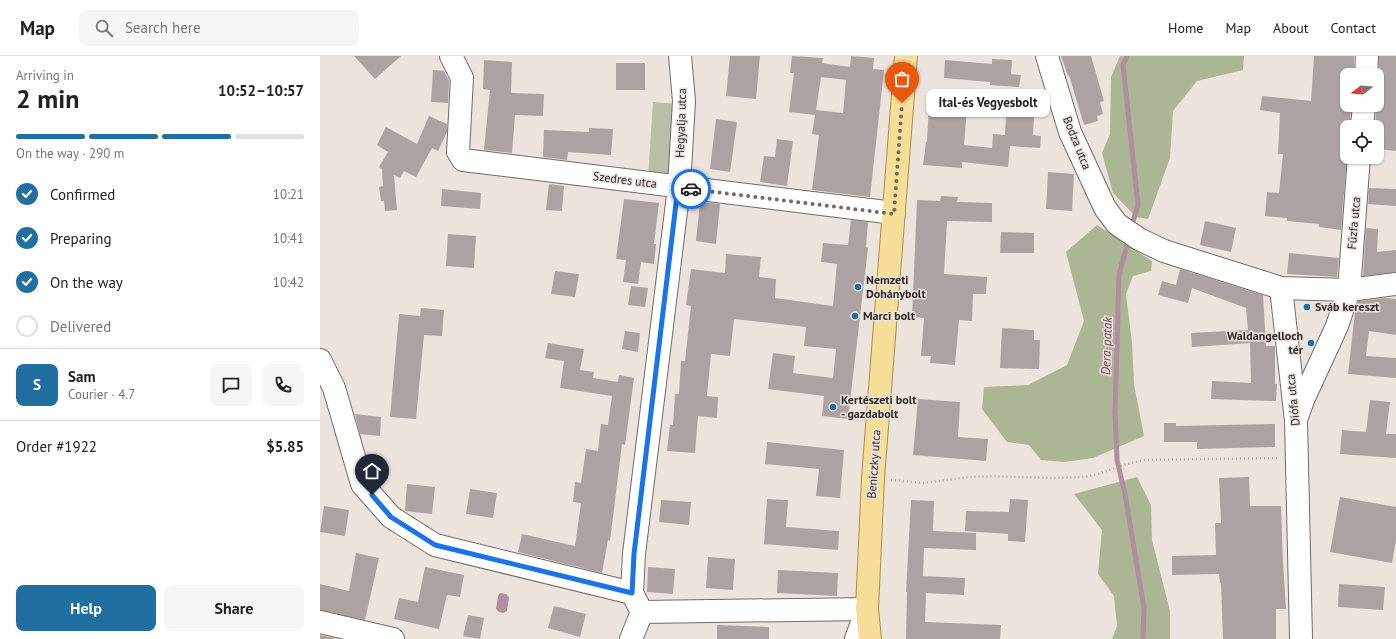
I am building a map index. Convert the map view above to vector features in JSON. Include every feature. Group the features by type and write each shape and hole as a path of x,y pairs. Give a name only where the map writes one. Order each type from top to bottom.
{"main road":[{"name":"Beniczky utca","path":"870,639 868,609 872,478 906,56"}],"street":[{"name":"Szedres utca","path":"451,56 462,78 458,152 463,160 894,214"},
{"name":"Hegyalja utca","path":"632,593 634,554 678,187 684,101 680,56"},
{"name":"Bodza utca","path":"1047,56 1070,132 1105,208 1117,224 1139,239 1164,252 1281,288"},
{"path":"1366,68 1367,56"},
{"name":"Fűzfa utca","path":"1349,290 1358,164"},
{"path":"1281,288 1349,290 1396,284"},
{"name":"Diófa utca","path":"1281,288 1296,421 1301,639"},
{"path":"1296,421 1303,400 1337,326 1349,290"},
{"path":"320,360 334,388 362,484 391,517 435,545 632,593 642,612 631,639"},
{"path":"642,612 868,609 856,639"},
{"path":"320,622 393,639"}],"path":[{"path":"872,478 922,483 992,476 1052,478 1085,477 1144,460 1298,458"}],"green space":[{"path":"1120,56 1244,56 1243,70 1197,81 1173,111 1170,158 1148,219 1136,217 1113,193 1102,153 1110,134 1111,77"},
{"path":"653,102 679,104 675,181 648,178"},
{"path":"1097,225 1152,261 1151,271 1133,276 1126,294 1132,343 1134,384 1144,436 1093,458 1064,462 1041,460 1029,445 1007,442 982,409 984,387 1028,385 1067,365 1084,321 1066,252"},
{"path":"1137,477 1151,505 1152,540 1170,611 1170,639 1112,639 1117,626 1114,596 1098,574 1102,530 1074,494"}],"shaded area":[{"path":"500,593 506,594 509,597 507,611 503,613 496,609 498,596"}],"building":[{"path":"354,56 401,56 375,79"},
{"path":"730,56 760,56 756,99 726,96"},
{"path":"792,56 823,58 822,63 850,67 851,56 874,58 873,69 884,70 870,197 812,190 819,135 812,134 815,115 789,112 794,73 790,73","holes":["821,77 846,80 843,113 816,110"]},
{"path":"1061,56 1091,56 1104,101 1100,102 1103,114 1097,116 1098,121 1084,125 1069,75 1068,76"},
{"path":"1314,56 1354,56 1354,68 1340,68 1340,112 1351,112 1350,120 1340,120 1340,164 1346,164 1341,230 1319,227 1319,224 1287,221 1287,218 1265,216 1267,192 1279,193 1283,154 1278,154 1280,113 1260,110 1262,96 1311,101"},
{"path":"1379,56 1396,56 1396,151 1384,150 1384,120 1375,120 1376,112 1384,112 1384,68 1378,68"},
{"path":"992,59 1012,60 1011,74 1021,75 1019,87 990,85 990,82 944,78 945,60 992,64"},
{"path":"484,60 512,62 511,93 544,94 543,116 515,115 512,153 484,150 490,90 483,89"},
{"path":"616,63 645,63 645,90 616,90"},
{"path":"433,70 444,71 449,81 448,103 431,102"},
{"path":"1007,94 1035,96 1033,135 1041,136 1040,148 1010,146 1008,167 962,162 962,168 923,165 927,142 929,105 967,108 964,145 992,148 993,134 1005,135"},
{"path":"429,116 447,124 447,132 438,151 432,148 416,177 404,171 400,178 394,175 397,210 385,211 384,201 381,201 379,187 383,186 382,169 379,167 388,152 377,145 386,127 417,144"},
{"path":"716,119 737,122 730,172 710,169"},
{"path":"589,128 613,129 611,155 568,152 567,160 543,157 544,130 589,132"},
{"path":"777,139 793,141 787,186 760,182 764,156 775,157"},
{"path":"1048,172 1074,174 1072,211 1046,209"},
{"path":"549,184 564,186 562,211 546,210"},
{"path":"1369,188 1396,189 1396,206 1368,204"},
{"path":"442,189 481,193 480,209 441,206"},
{"path":"941,196 958,197 957,202 992,203 992,222 947,221 944,274 987,277 986,294 973,294 972,321 959,320 955,365 930,363 931,356 921,356 924,318 912,317 917,200 940,201"},
{"path":"624,199 659,203 654,244 656,244 654,264 641,262 638,284 623,282 626,260 616,259"},
{"path":"700,202 720,204 716,244 696,241"},
{"path":"851,220 868,222 866,247 868,248 848,419 822,416 824,396 768,389 773,353 795,356 793,373 833,378 836,349 804,346 806,327 734,319 730,356 711,354 707,396 718,397 717,418 698,416 695,453 667,451 670,425 673,425 675,394 679,394 681,361 685,361 691,306 686,305 691,269 725,273 726,254 761,257 759,277 776,279 775,298 833,306 837,264 821,262 823,243 848,245"},
{"path":"1205,221 1236,228 1231,252 1200,245"},
{"path":"1366,228 1378,229 1377,252 1396,250 1396,272 1363,276"},
{"path":"1001,232 1034,233 1034,253 1000,253"},
{"path":"448,234 476,236 474,268 446,266"},
{"path":"1289,253 1339,258 1337,277 1287,274"},
{"path":"1180,269 1263,295 1266,346 1275,346 1275,384 1277,384 1276,401 1211,399 1212,381 1251,383 1250,343 1192,347 1191,333 1248,330 1246,308 1192,288 1188,303 1158,295 1162,281 1176,285"},
{"path":"555,271 579,274 575,297 551,294"},
{"path":"631,286 648,288 645,307 628,305"},
{"path":"1385,298 1396,299 1396,335 1369,331 1366,356 1396,358 1396,378 1348,374 1355,312 1358,301"},
{"path":"421,308 444,310 442,336 424,335 416,419 390,417 399,314 420,316"},
{"path":"1002,328 1034,330 1034,340 1040,340 1039,369 1000,368"},
{"path":"625,331 640,333 638,352 622,349"},
{"path":"548,343 584,349 580,370 594,372 593,378 618,382 619,375 634,378 625,445 622,444 610,541 608,540 602,573 518,552 522,534 575,546 581,503 573,502 575,482 581,483 586,449 598,451 601,424 608,425 612,396 560,388 564,361 545,358"},
{"path":"918,399 960,402 958,437 988,439 986,461 913,455"},
{"path":"1370,400 1390,402 1386,434 1396,434 1396,458 1340,454 1342,430 1366,432"},
{"path":"355,414 381,417 380,436 360,434"},
{"path":"1164,423 1176,423 1176,426 1275,424 1275,447 1197,449 1197,442 1164,442"},
{"path":"767,442 844,450 840,498 816,496 819,469 765,464"},
{"path":"1249,477 1250,506 1281,506 1286,609 1276,609 1276,639 1223,639 1221,583 1219,574 1172,575 1172,556 1216,555 1215,523 1221,523 1219,478"},
{"path":"407,484 435,487 432,514 405,511"},
{"path":"470,489 497,493 493,518 466,514"},
{"path":"1340,497 1396,507 1396,540 1392,563 1330,552"},
{"path":"767,499 788,500 786,527 839,531 838,550 764,544"},
{"path":"1010,499 1028,500 1025,542 1008,541 1008,534 965,531 966,511 1009,512"},
{"path":"661,500 691,502 689,525 659,522"},
{"path":"911,500 934,501 933,531 976,533 976,550 924,548 923,576 965,578 964,595 926,593 925,622 1001,625 1000,639 906,639 906,592"},
{"path":"324,506 349,510 345,536 320,532"},
{"path":"356,553 379,558 365,620 320,610 320,584 349,591"},
{"path":"708,557 735,559 733,590 706,588"},
{"path":"425,567 464,575 460,597 447,595 439,629 394,619 399,598 418,602"},
{"path":"648,567 675,569 673,594 647,592"},
{"path":"778,570 838,573 837,596 777,593"},
{"path":"1339,584 1385,587 1383,610 1338,607"},
{"path":"554,606 586,614 580,637 548,628"},
{"path":"468,615 484,618 480,639 463,636"},
{"path":"717,625 769,627 769,639 717,639"},
{"path":"320,635 334,638 334,639 320,639"}],"waterway":[{"name":"Dera-patak","path":"1127,56 1123,65 1138,205 1131,228"},
{"name":"Dera-patak","path":"1129,238 1119,275 1115,412 1117,460 1125,494 1144,608 1143,639"}],"way so far":[{"path":"691,189 894,214 902,103"}],"place":[{"name":"Ital-és Vegyesbolt","path":"902,103"},
{"name":"Nemzeti Dohánybolt","path":"858,287"},
{"name":"Sváb kereszt","path":"1307,307"},
{"name":"Marci bolt","path":"855,316"},
{"name":"Waldangelloch tér","path":"1311,343"},
{"name":"Kertészeti bolt - gazdabolt","path":"833,407"}],"route":[{"path":"372,495 391,517 435,545 632,593 634,554 678,187 691,189"}]}
